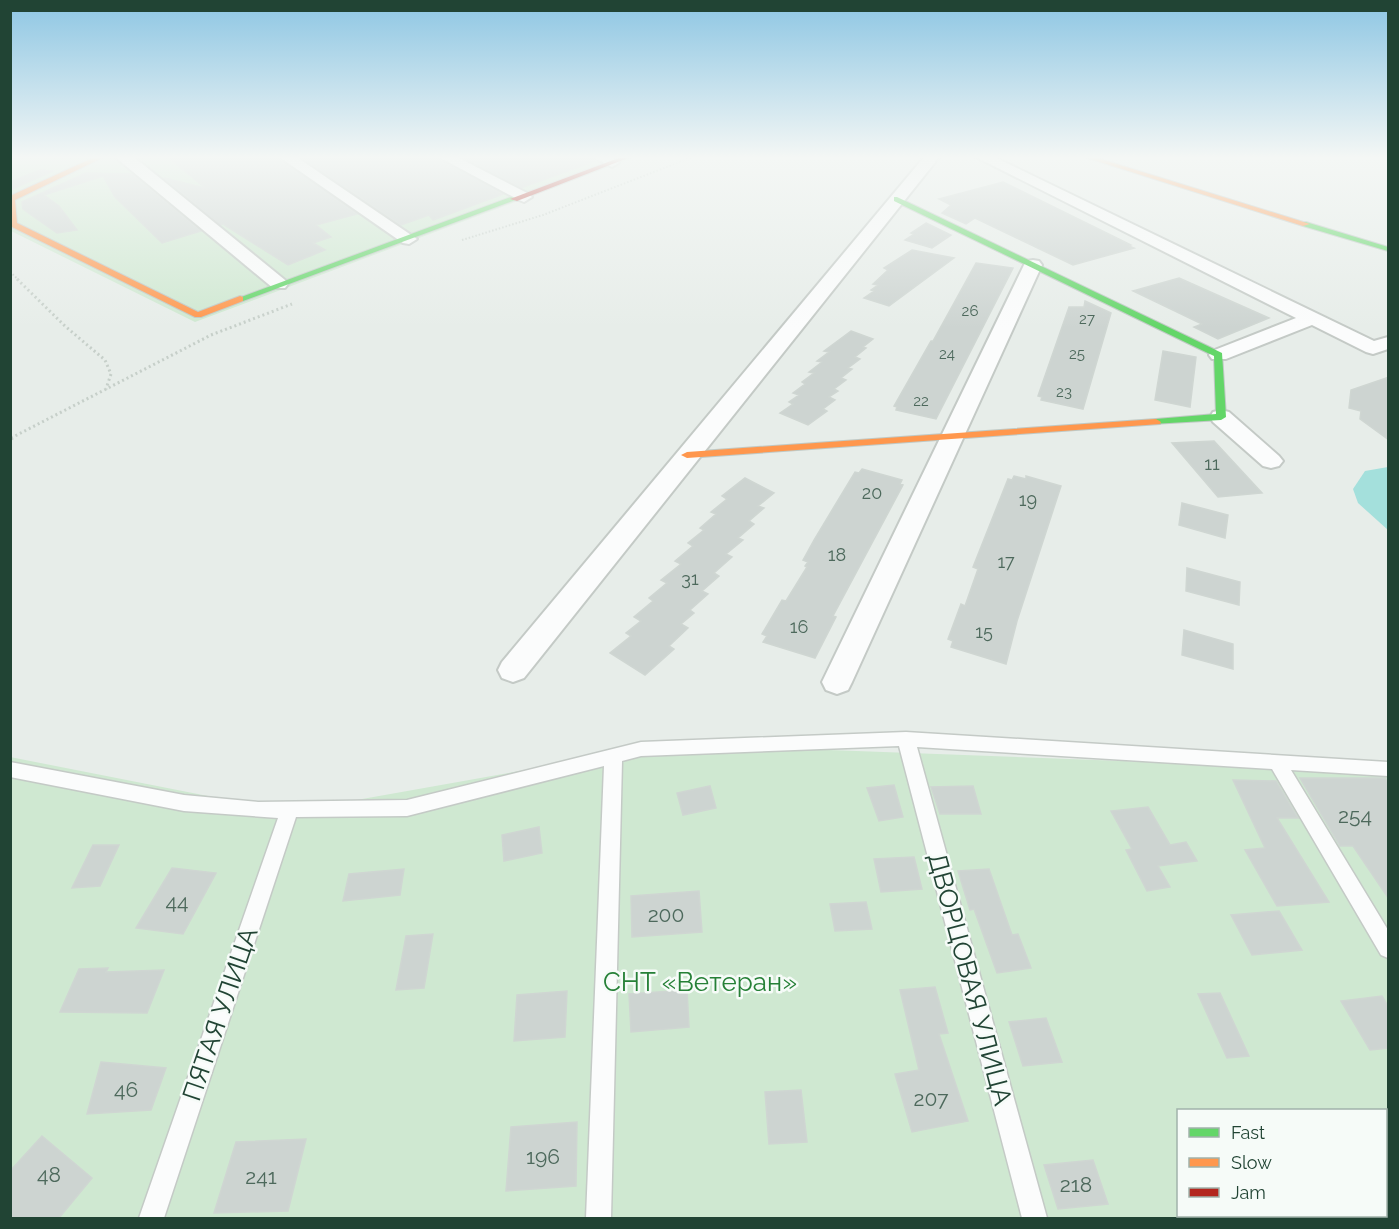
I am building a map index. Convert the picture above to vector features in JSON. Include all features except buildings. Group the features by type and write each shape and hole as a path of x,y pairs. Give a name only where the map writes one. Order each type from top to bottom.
{"street":[{"path":"12,213 13,224 198,315 476,213"},
{"path":"194,213 279,284"},
{"path":"372,213 409,238"},
{"path":"513,670 885,213"},
{"path":"927,213 1219,355 1313,318"},
{"path":"1099,213 1373,348 1389,343"},
{"path":"1272,213 1389,249"},
{"path":"837,682 1033,265"},
{"path":"1219,355 1221,417"},
{"path":"687,455 1221,417 1271,461"}],"lane":[{"path":"10,769 184,803 258,810 407,808 641,749 906,739 1389,769"},
{"name":"ДВОРЦОВАЯ УЛИЦА","path":"906,739 1034,1218"},
{"path":"598,1218 613,756"},
{"path":"1277,762 1389,948"},
{"name":"ПЯТАЯ УЛИЦА","path":"151,1218 290,809"}],"path":[{"path":"460,241 547,213"},
{"path":"10,272 65,326 105,360 111,374 105,390"},
{"path":"10,439 211,334 298,301"}],"green space":[{"path":"11,213 485,213 195,322 11,231"},
{"name":"СНТ «Ветеран»","path":"671,744 1388,771 1388,1218 11,1218 10,757 289,812"}],"water":[{"path":"1388,467 1388,530 1358,503 1353,489 1365,471"}],"traffic: fast":[{"path":"240,299 475,213"},
{"path":"927,213 1219,355 1221,417 1156,422"},
{"path":"1306,224 1388,249"}],"traffic: slow":[{"path":"12,213 13,224 198,315 240,299"},
{"path":"1271,213 1306,224"},
{"path":"687,455 1156,422"}]}
